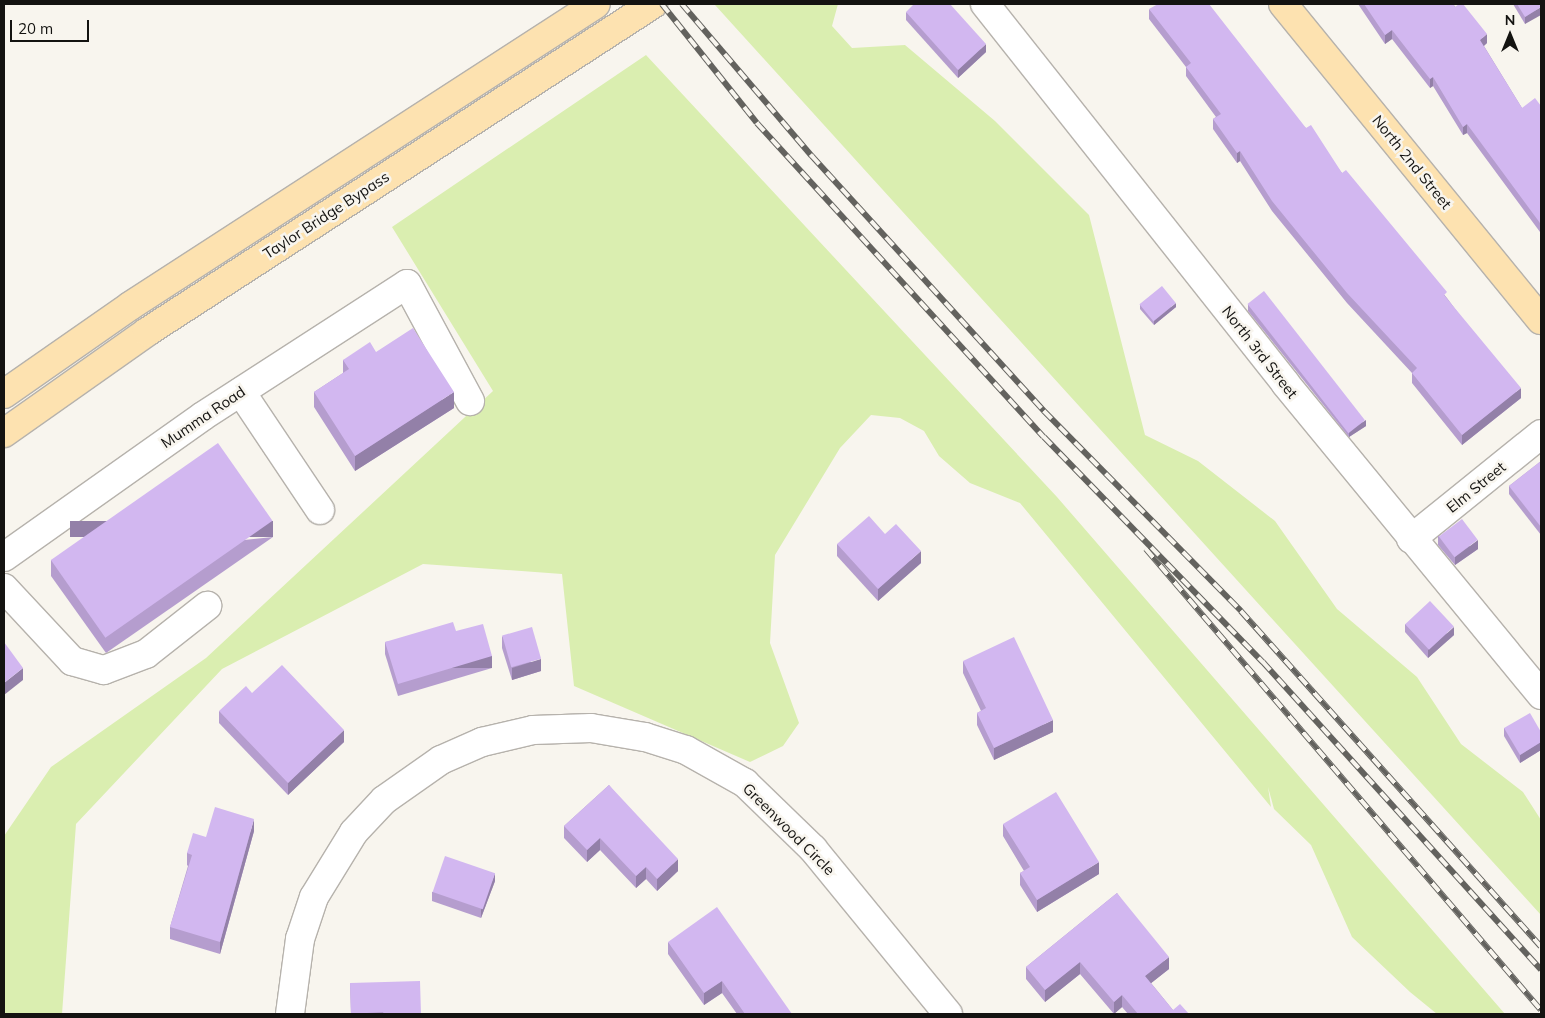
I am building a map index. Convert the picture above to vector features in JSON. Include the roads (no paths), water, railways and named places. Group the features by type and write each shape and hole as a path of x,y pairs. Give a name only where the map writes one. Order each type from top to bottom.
{"main road":[{"name":"Taylor Bridge Bypass","path":"4,394 130,306 596,4"},
{"name":"Taylor Bridge Bypass","path":"4,433 147,332 654,4"},
{"name":"North 2nd Street","path":"1282,4 1541,320"}],"street":[{"name":"North 3rd Street","path":"985,4 1411,539 1541,696"},
{"name":"Mumma Road","path":"4,557 241,392 407,284 470,400"},
{"path":"241,392 320,510"},
{"name":"Elm Street","path":"1411,539 1541,434"},
{"path":"4,588 72,661 104,670 146,654 207,606"},
{"name":"Greenwood Circle","path":"290,1014 300,939 314,897 349,839 384,800 434,764 482,742 533,730 591,728 645,737 686,750 744,783 813,849 948,1014"}],"railway":[{"path":"662,4 757,123 1044,437 1263,662 1541,970"},
{"path":"682,4 812,156 1044,411 1241,611 1541,946"},
{"path":"1146,549 1541,1010"}]}
